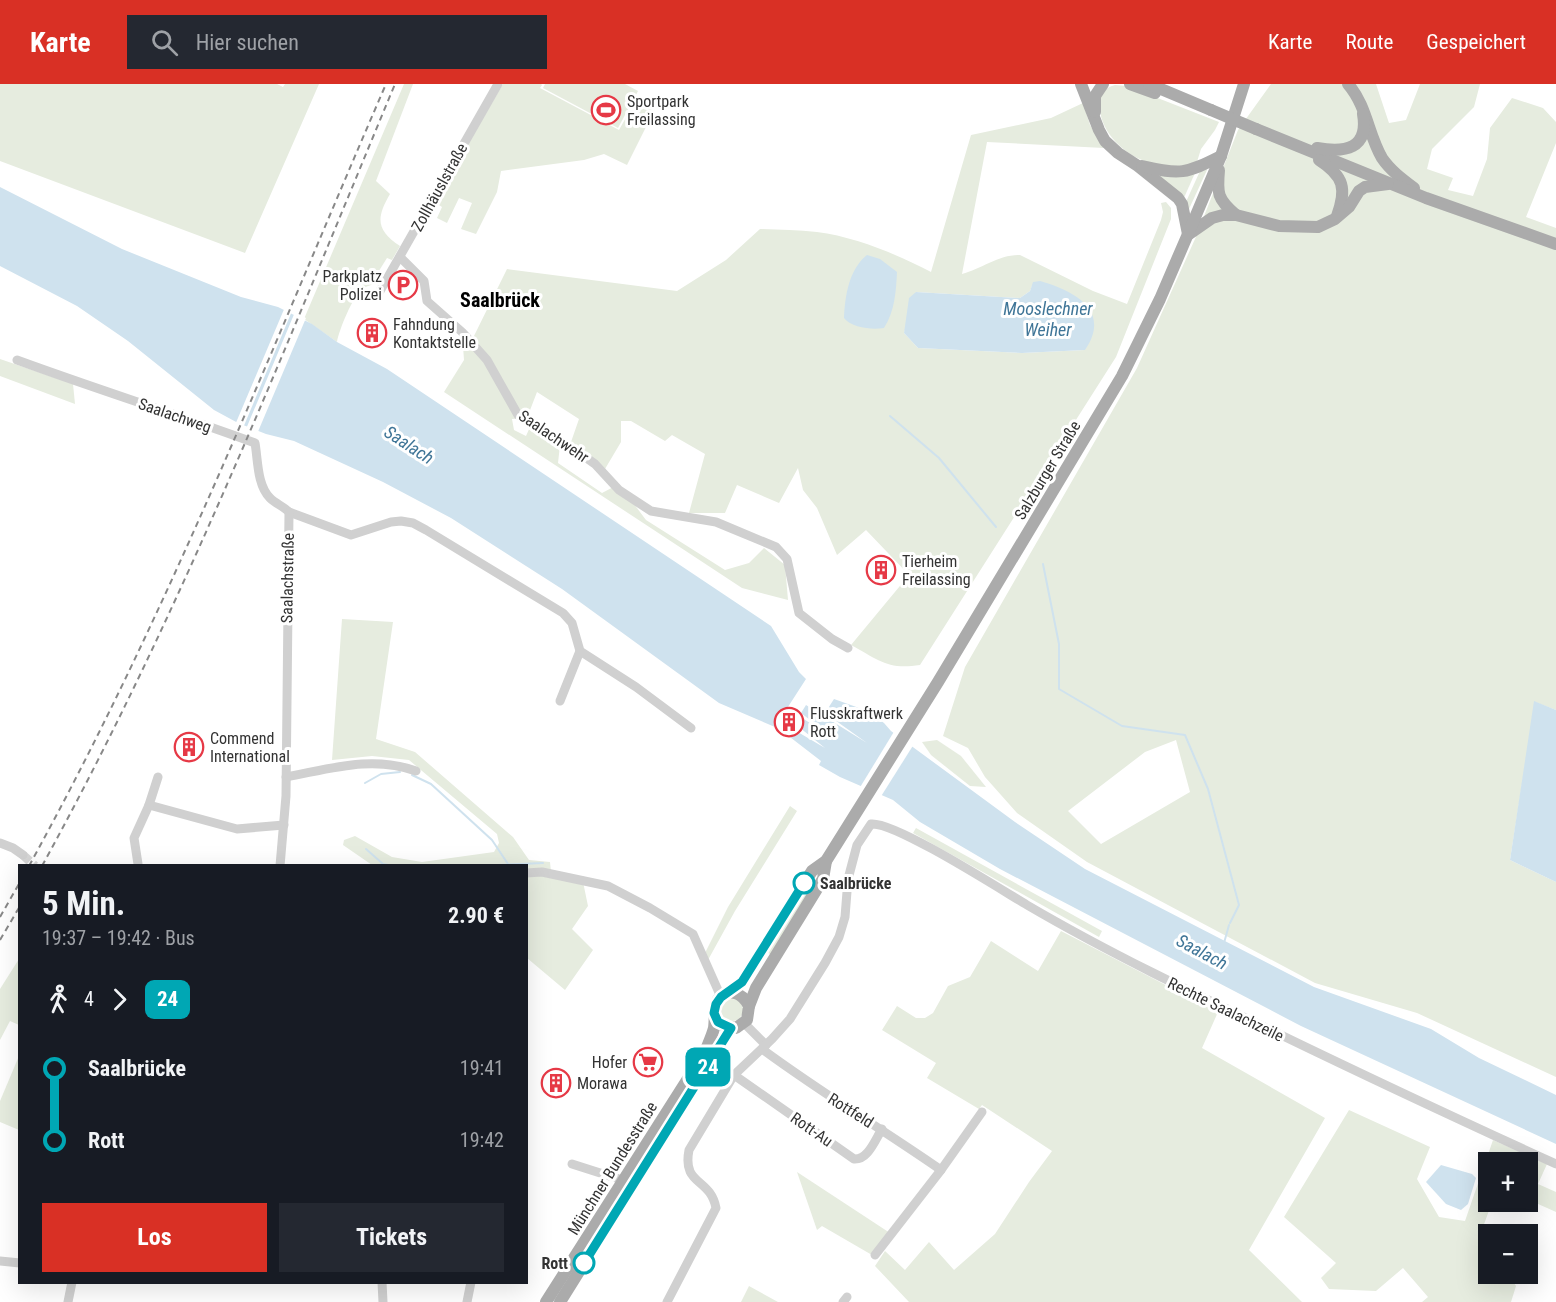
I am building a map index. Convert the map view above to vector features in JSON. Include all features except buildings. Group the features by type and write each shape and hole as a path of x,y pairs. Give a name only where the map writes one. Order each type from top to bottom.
{"main road":[{"path":"1081,84 1096,125 1110,146 1181,202 1188,234 1212,218 1236,215 1279,226 1318,227 1335,219 1349,207 1359,191 1365,187 1392,184"},
{"path":"1096,125 1094,99 1102,84"},
{"path":"1130,84 1151,93 1177,96"},
{"path":"1149,84 1426,198 1556,244"},
{"path":"1236,215 1225,206 1218,191 1221,156 1242,88 1250,84"},
{"path":"1348,84 1361,102 1379,152 1387,165 1426,198"},
{"path":"1293,144 1334,151 1344,151 1352,147 1364,128 1361,102"},
{"path":"1293,144 1332,168 1338,176 1343,195 1335,219"},
{"path":"1138,166 1174,173 1198,168 1221,156"},
{"name":"Salzburger Straße","path":"826,861 1122,376 1160,298 1221,156"},
{"path":"826,861 823,879 756,987 749,1006 749,1015 744,1023 731,1028 722,1025 716,1018 714,1008 724,995 742,982 812,871 826,861"},
{"path":"724,995 743,996 749,1006"},
{"name":"Münchner Bundesstraße","path":"546,1302 705,1052 716,1018"},
{"name":"Münchner Bundesstraße","path":"560,1302 731,1028"}],"street":[{"name":"Zollhäuslstraße","path":"380,291 498,84"},
{"name":"Saalachwehr","path":"400,257 424,281 427,301 462,332 487,360 518,415 595,464 619,490 651,511 716,522 776,548 787,559 799,613 832,639 849,648"},
{"name":"Saalachweg","path":"17,360 255,443 263,488 271,499 289,512"},
{"name":"Saalachstraße","path":"280,864 286,796 289,512 351,535 401,520 413,523 563,614 572,623 580,651"},
{"path":"560,701 580,651 610,669 691,728"},
{"path":"286,779 370,762 403,766 416,771"},
{"path":"138,864 134,838 149,806 158,777"},
{"path":"149,806 237,829 284,825"},
{"name":"Rechte Saalachzeile","path":"667,1302 716,1208 714,1196 708,1188 692,1177 688,1170 688,1150 734,1075 764,1047 789,1018 839,937 852,862 857,845 871,824 878,823 907,835 1035,909 1186,990 1427,1106 1556,1164"},
{"path":"0,843 14,848 23,855"},
{"path":"528,873 542,872 608,886 693,934 724,995"},
{"name":"Rottfeld","path":"744,1023 764,1047 798,1076 882,1129 941,1170"},
{"name":"Rott-Au","path":"734,1075 854,1159 860,1159 866,1155 882,1129"},
{"path":"875,1255 941,1170 982,1112"},
{"path":"572,1164 619,1179 623,1183"},
{"path":"0,1261 18,1263"},
{"path":"68,1302 72,1284"},
{"path":"382,1284 383,1302"},
{"path":"467,1302 471,1284"}],"shaded area":[{"path":"0,84 277,84 283,87 285,84 319,84 245,253 0,161"},
{"path":"404,84 413,84 376,181 390,194 382,210 383,229 400,246 392,260 387,258 377,274 383,278 358,293 343,322 337,342 304,319"},
{"path":"503,84 541,84 540,88 619,130 638,96 655,109 627,165 604,154 584,160 501,171 497,192 476,234 461,229 472,203 459,198 447,223 437,218 442,207 436,203"},
{"name":"Sportpark Freilassing","path":"545,84 625,84 638,91 618,128 543,88"},
{"path":"1271,84 1376,84 1389,123 1406,120 1420,84 1480,84 1474,107 1432,149 1427,169 1453,178 1448,190 1473,196 1487,159 1490,128 1512,98 1543,108 1556,122 1556,143 1526,217 1556,228 1556,710 1535,702 1510,860 1556,882 1556,1077 1417,1013 1315,983 1087,862 1017,813 985,777 968,748 943,736 965,667 1137,368 1195,239 1238,130","holes":["1176,740 1190,792 1101,844 1068,811 1145,752"]},
{"path":"1115,85 1127,86 1219,122 1201,149 1196,165 1156,165 1134,156 1119,145 1107,130 1100,113 1102,94 1105,89"},
{"path":"1083,103 1090,125 1104,148 987,142 962,274 998,259 1020,255 1093,291 1127,304 1161,220 1163,212 1161,203 1166,202 1171,208 1171,219 1116,357 920,665 891,665 851,645 909,575 866,530 837,555 817,508 803,490 798,468 779,503 737,485 725,513 689,513 705,454 672,435 665,441 631,421 621,421 621,442 605,469 571,442 579,419 537,392 527,418 512,419 514,430 526,436 530,427 560,445 558,463 602,493 619,484 646,520 725,570 749,563 764,548 785,565 788,600 742,588 444,392 464,360 462,332 471,342 507,269 677,291 726,260 760,229 832,234 890,253 931,272 971,135 1051,118","holes":["1032,286 1085,350 1022,353 918,348 904,333 916,292 1020,298 1030,291"]},
{"path":"1207,168 1189,209 1185,204 1200,171"},
{"path":"1195,173 1183,200 1156,175"},
{"path":"0,359 73,384 75,404 0,376"},
{"path":"342,619 393,622 376,739 415,752 513,837 529,860 550,862 551,872 582,877 588,906 572,929 593,950 565,990 528,959 528,864 371,864 343,845 344,840 355,836 392,857 422,862 494,852 499,843 497,834 409,760 372,756 332,760"},
{"path":"937,740 961,756 986,787 970,786 931,755 922,742"},
{"path":"790,806 797,811 735,911 708,960 705,953 728,907"},
{"path":"916,828 1102,931 1099,937 913,833"},
{"path":"802,893 808,896 771,955 767,952"},
{"path":"1061,931 1218,1012 1202,1048 1325,1118 1249,1250 1302,1302 909,1302 875,1266 885,1251 905,1270 929,1242 954,1270 995,1234 1052,1151 982,1105 979,1109 927,1078 936,1063 882,1030 897,1006 916,1018 925,1018 933,1013 948,986 970,977 991,941 1038,971"},
{"path":"18,961 18,1025 10,1021 0,1040 0,989"},
{"path":"728,999 736,999 743,1006 743,1014 736,1021 728,1021 721,1014 721,1006"},
{"path":"18,1058 18,1130 0,1122 0,1101"},
{"path":"1349,1110 1430,1147 1417,1179 1439,1217 1465,1221 1478,1183 1478,1212 1488,1212 1484,1224 1478,1224 1478,1284 1515,1284 1511,1302 1422,1302 1428,1297 1403,1268 1376,1291 1329,1289 1321,1278 1336,1263 1284,1217"},
{"path":"1493,1140 1520,1152 1489,1152"},
{"path":"1538,1160 1547,1164 1538,1184"},
{"path":"797,1172 890,1233 872,1255 822,1226 817,1230"},
{"path":"1538,1184 1556,1192 1556,1212 1538,1204"},
{"path":"749,1286 778,1302 741,1302"}],"water":[{"name":"Saalach","path":"0,187 122,249 241,297 278,307 312,324 337,342 387,369 771,626 799,672 806,679 775,727 719,703 562,589 451,518 383,482 294,441 266,434 214,410 128,341 77,306 0,266"},
{"path":"867,255 880,259 897,272 893,308 884,328 862,327 844,318 845,301 852,275"},
{"name":"Mooslechner Weiher","path":"1040,281 1065,290 1085,304 1092,313 1094,324 1092,336 1085,350 1022,353 918,348 904,333 909,298 916,292 1020,298 1030,291 1033,282"},
{"name":"Saalach","path":"834,699 868,711 891,731 1015,822 1085,869 1314,987 1431,1029 1479,1058 1556,1095 1556,1144 1301,1026 1000,869 920,822 893,800 840,777 819,765 821,761 786,734 791,728 825,748 794,723 799,716 832,737 801,713 806,705 867,743 825,713"},
{"path":"1534,701 1556,710 1556,882 1510,860"},
{"path":"1441,1165 1472,1174 1476,1178 1468,1204 1461,1210 1446,1204 1426,1182"}],"pier":[{"path":"285,307 292,311 243,428 235,425"},
{"path":"295,312 306,318 257,434 246,429"},
{"path":"895,730 914,744 880,798 859,789"}],"waterway":[{"path":"890,416 939,458 996,527"},
{"path":"1043,564 1059,644 1059,689 1122,726 1185,735 1208,789 1239,905 1230,923"},
{"path":"365,783 381,774 400,772"},
{"path":"412,775 431,784 492,840 508,864"},
{"path":"366,849 383,864"},
{"path":"520,864 543,863"},
{"name":"Saalach","path":"1224,943 1229,925"}],"tunnel":[{"path":"23,855 33,864"}],"railway":[{"path":"30,864 80,771 173,577 260,381 386,84"},
{"path":"43,864 140,675 185,578 229,480 395,84"},
{"path":"0,917 18,886"},
{"path":"0,940 18,909"}],"bus line":[{"name":"24","path":"584,1263 726,1038 731,1028 726,1028 716,1018 714,1008 718,1000 747,976 804,883"}],"place":[{"name":"Sportpark Freilassing","path":"606,110"},
{"name":"Parkplatz Polizei","path":"403,285"},
{"name":"Fahndung Kontaktstelle","path":"372,333"},
{"name":"Tierheim Freilassing","path":"881,570"},
{"name":"Flusskraftwerk Rott","path":"789,722"},
{"name":"Commend International","path":"189,747"},
{"name":"Saalbrücke","path":"804,883"},
{"name":"Hofer","path":"648,1062"},
{"name":"Morawa","path":"556,1083"},
{"name":"Rott","path":"584,1263"}],"district":[{"name":"Saalbrück","path":"500,300"}]}
